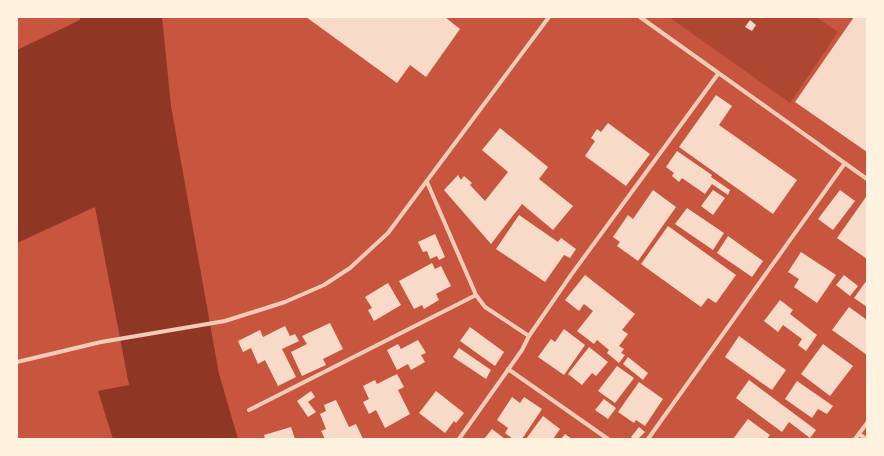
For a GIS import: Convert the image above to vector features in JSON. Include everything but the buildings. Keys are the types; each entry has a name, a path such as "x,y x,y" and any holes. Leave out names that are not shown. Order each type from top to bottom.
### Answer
{"street":[{"path":"17,362 100,342 225,321 285,302 324,285 350,268 388,233 549,17"},
{"path":"640,17 867,179"},
{"path":"459,439 522,350 528,336 571,275 718,74"},
{"path":"648,439 845,164"},
{"path":"427,182 476,295 485,307 528,336"},
{"path":"249,410 476,295"},
{"path":"508,369 608,439"},
{"path":"855,439 867,423"},
{"path":"859,434 866,439"}],"shaded area":[{"path":"80,17 162,17 171,106 219,374 238,439 113,439 98,391 129,385 95,207 17,243 17,50 80,20"},
{"path":"669,17 816,17 838,32 790,103"}]}
